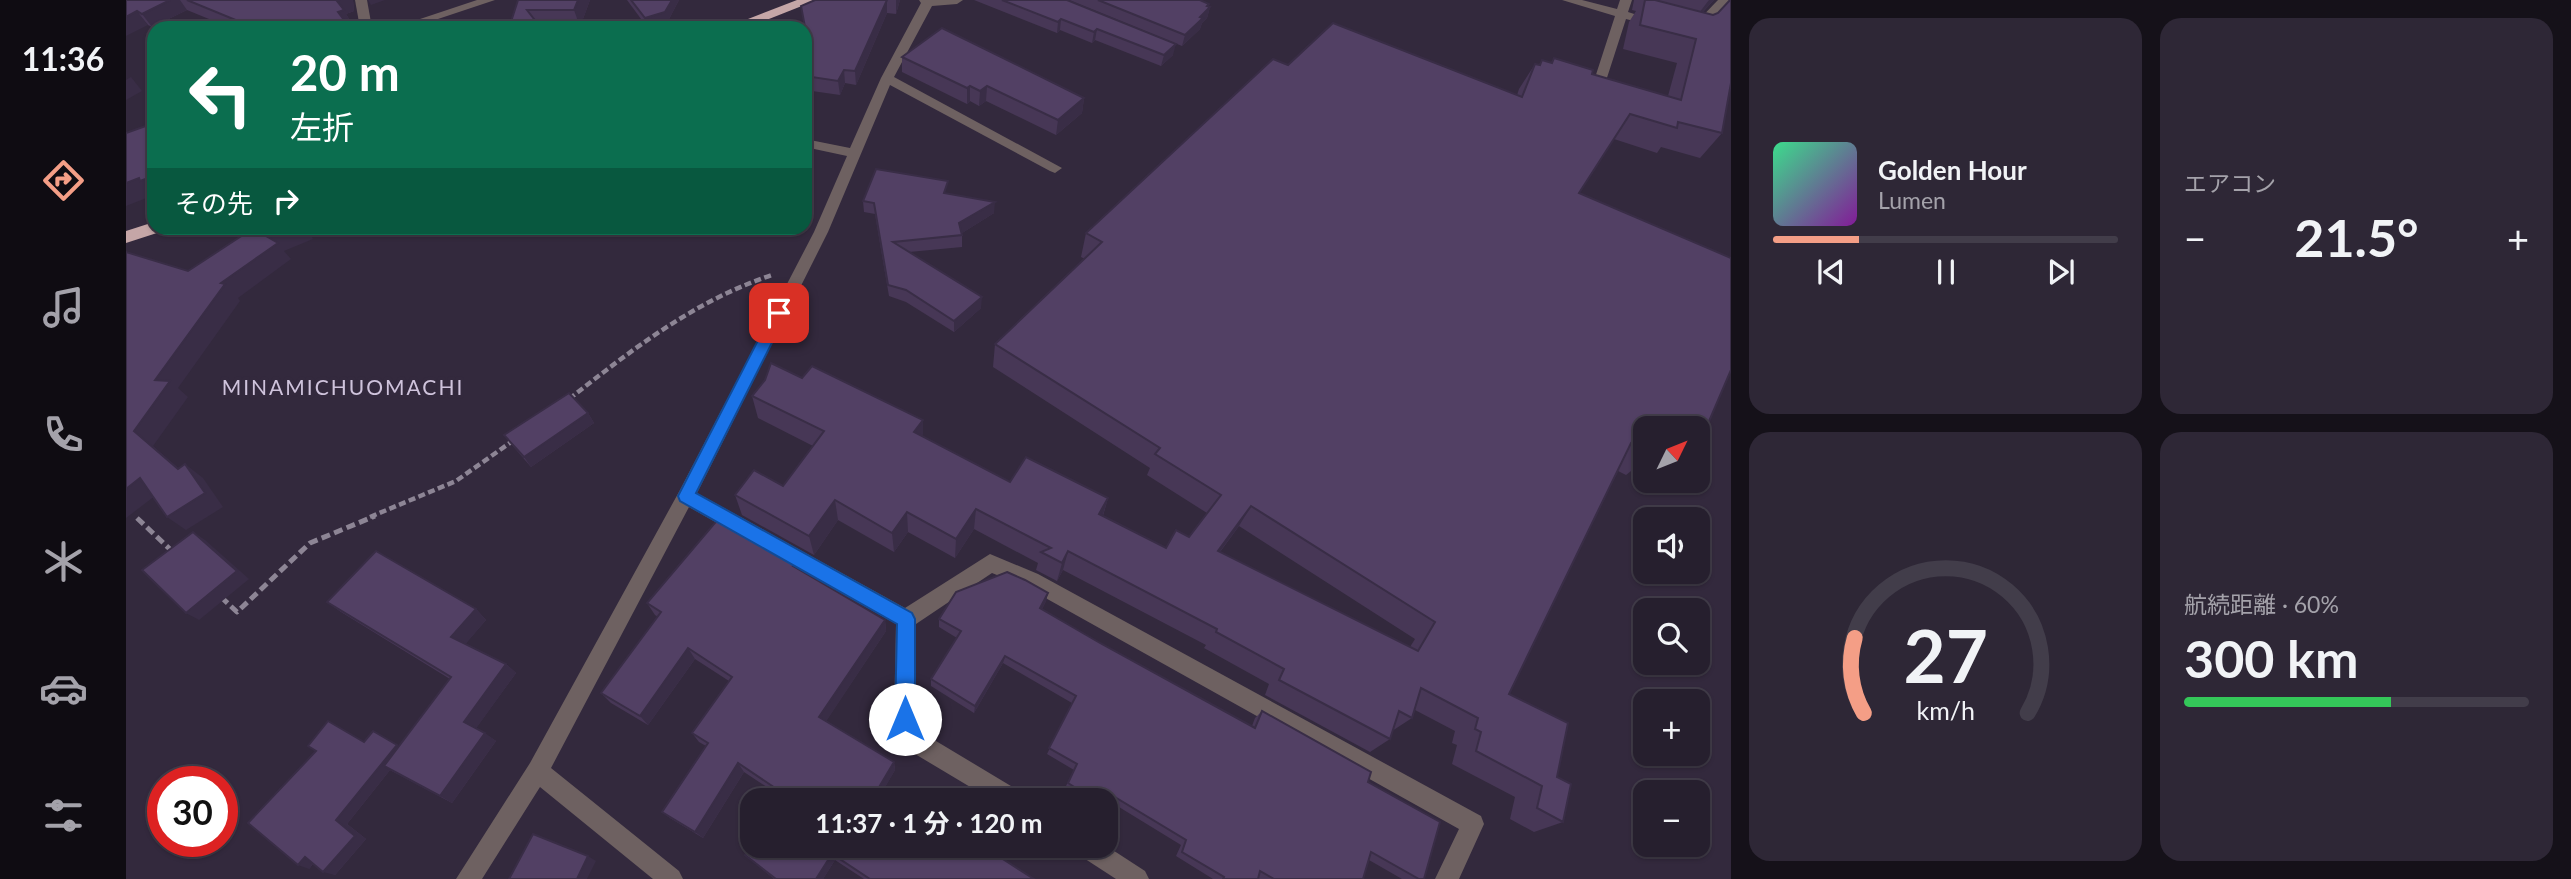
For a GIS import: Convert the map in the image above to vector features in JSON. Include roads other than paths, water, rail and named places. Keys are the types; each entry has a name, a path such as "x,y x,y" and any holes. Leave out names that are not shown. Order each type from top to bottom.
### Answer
{"highway":[{"path":"748,21 787,4 810,0"},
{"path":"126,237 147,230"}],"street":[{"path":"361,0 365,21"},
{"path":"422,21 489,0"},
{"path":"468,879 538,771 686,496 803,267 887,78 927,1 957,0"},
{"path":"1567,0 1693,33 1724,0"},
{"path":"1597,90 1626,0"},
{"path":"887,78 1055,168"},
{"path":"812,144 854,153"},
{"path":"686,496 906,619"},
{"path":"906,619 990,563 1031,580 1474,824 1447,879"},
{"path":"906,619 905,719 918,743 993,788"},
{"path":"538,771 671,879"},
{"path":"1104,858 1137,879"}],"district":[{"name":"MINAMICHUOMACHI","path":"343,386"}]}
